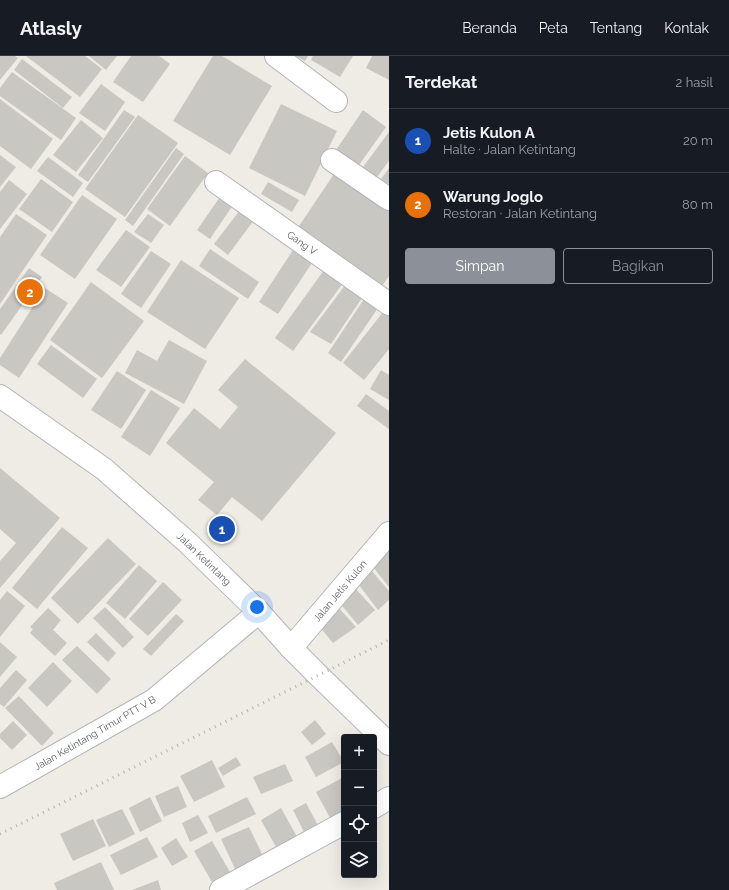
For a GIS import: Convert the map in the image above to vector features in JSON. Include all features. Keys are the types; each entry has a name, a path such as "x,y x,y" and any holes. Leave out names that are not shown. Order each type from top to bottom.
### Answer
{"street":[{"path":"276,56 336,101"},
{"path":"332,160 389,198"},
{"name":"Gang V","path":"216,182 389,304"},
{"name":"Jalan Ketintang","path":"0,396 104,469 187,542 259,612 291,648 389,744"},
{"name":"Jalan Jetis Kulon","path":"291,648 389,533"},
{"name":"Jalan Ketintang Timur PTT V B","path":"3,782 154,700 259,612"},
{"path":"377,804 389,798"},
{"path":"221,890 341,825"}],"building":[{"path":"0,56 15,56 18,58 0,80"},
{"path":"26,56 85,56 102,69 80,97"},
{"path":"89,56 117,56 106,70"},
{"path":"131,56 159,56 170,64 143,102 113,82"},
{"path":"213,56 222,56 272,86 230,155 173,121"},
{"path":"296,56 308,56 305,61"},
{"path":"313,56 353,56 340,77 311,60"},
{"path":"372,56 389,56 389,80 366,68"},
{"path":"22,59 72,97 63,108 14,70"},
{"path":"12,72 76,118 61,140 0,96 0,88"},
{"path":"101,84 125,102 105,131 79,113"},
{"path":"0,99 53,139 31,169 0,146"},
{"path":"281,104 337,131 305,196 249,168"},
{"path":"124,110 135,117 88,182 78,175"},
{"path":"363,110 386,127 359,165 336,150"},
{"path":"138,115 178,143 125,217 85,189"},
{"path":"81,120 103,138 76,172 53,155"},
{"path":"389,132 389,161 377,177 363,167"},
{"path":"176,148 184,154 133,226 125,220"},
{"path":"0,155 16,167 0,187"},
{"path":"185,156 208,173 170,226 147,209"},
{"path":"48,157 83,183 73,197 37,171"},
{"path":"389,168 389,184 381,179"},
{"path":"336,171 389,206 389,276 382,286 297,229"},
{"path":"41,179 73,202 52,232 19,209"},
{"path":"9,180 27,194 0,229 0,192"},
{"path":"268,182 299,200 292,212 261,194"},
{"path":"82,195 117,219 75,279 40,255"},
{"path":"220,197 233,205 210,239 197,230"},
{"path":"240,210 254,220 228,255 214,244"},
{"path":"16,214 47,235 0,304 0,237"},
{"path":"148,214 164,225 151,243 134,232"},
{"path":"126,230 150,247 121,287 96,270"},
{"path":"210,249 259,282 248,299 199,266"},
{"path":"293,250 312,263 278,314 259,302"},
{"path":"151,251 171,264 141,308 121,294"},
{"path":"181,260 239,298 205,349 147,312"},
{"path":"327,266 346,279 293,351 275,338"},
{"path":"29,268 42,277 1,335 0,309"},
{"path":"349,280 366,292 331,344 310,332"},
{"path":"91,282 144,321 102,378 50,340"},
{"path":"45,288 68,303 19,378 0,365 0,358"},
{"path":"364,299 378,308 341,362 328,353"},
{"path":"387,307 389,309 389,349 364,380 343,363"},
{"path":"169,340 207,361 184,404 125,373 137,350 157,361"},
{"path":"51,345 97,379 83,398 37,364"},
{"path":"245,359 336,433 262,521 232,497 217,515 198,500 214,482 166,443 194,408 220,429 238,407 218,390"},
{"path":"381,370 389,375 389,400 370,389"},
{"path":"117,371 146,390 121,429 91,410"},
{"path":"151,390 180,408 150,456 121,437"},
{"path":"366,394 389,411 389,429 357,406"},
{"path":"0,468 60,518 0,588 0,561 16,543 0,529"},
{"path":"62,527 88,548 37,609 12,588"},
{"path":"108,538 136,564 78,624 51,598"},
{"path":"389,547 389,587 373,567"},
{"path":"139,565 157,581 125,619 106,603"},
{"path":"371,570 389,591 389,600 378,610 359,585"},
{"path":"163,582 182,600 148,636 129,619"},
{"path":"355,588 375,610 358,625 339,602"},
{"path":"7,591 25,606 0,637 0,600"},
{"path":"337,606 356,627 333,643 319,626"},
{"path":"105,607 134,637 123,648 93,618"},
{"path":"48,608 61,620 53,630 67,643 55,656 30,633 33,629 30,627"},
{"path":"176,614 184,621 151,656 143,649"},
{"path":"96,633 116,653 108,662 87,642"},
{"path":"0,642 17,657 0,677"},
{"path":"77,646 111,679 97,694 62,660"},
{"path":"53,662 72,681 47,707 28,688"},
{"path":"16,670 27,680 4,707 0,704 0,688"},
{"path":"19,696 54,733 42,746 5,708"},
{"path":"315,720 326,734 312,745 301,732"},
{"path":"13,721 27,735 12,750 0,738 0,734"},
{"path":"332,742 341,757 341,764 316,777 305,757"},
{"path":"236,757 241,765 223,776 218,768"},
{"path":"212,760 225,787 194,802 180,776"},
{"path":"285,764 293,781 261,794 253,777"},
{"path":"341,779 341,824 335,827 316,792"},
{"path":"178,786 187,807 164,817 155,796"},
{"path":"150,797 162,821 140,832 129,808"},
{"path":"247,797 256,814 216,833 208,816"},
{"path":"306,803 322,833 308,840 293,810"},
{"path":"281,808 301,844 281,856 261,820"},
{"path":"122,809 135,834 109,847 96,820"},
{"path":"198,815 208,833 190,842 182,823"},
{"path":"93,819 106,846 73,861 60,834"},
{"path":"249,827 264,858 236,871 221,839"},
{"path":"147,837 158,857 121,875 110,855"},
{"path":"176,838 188,857 172,866 161,848"},
{"path":"212,841 230,872 212,882 194,851"},
{"path":"101,862 114,890 57,890 54,883"},
{"path":"158,880 161,890 132,890"}],"railway":[{"path":"0,834 389,640"}],"place":[{"name":"Warung Joglo","path":"30,292"},
{"name":"Jetis Kulon A","path":"222,529"}]}
